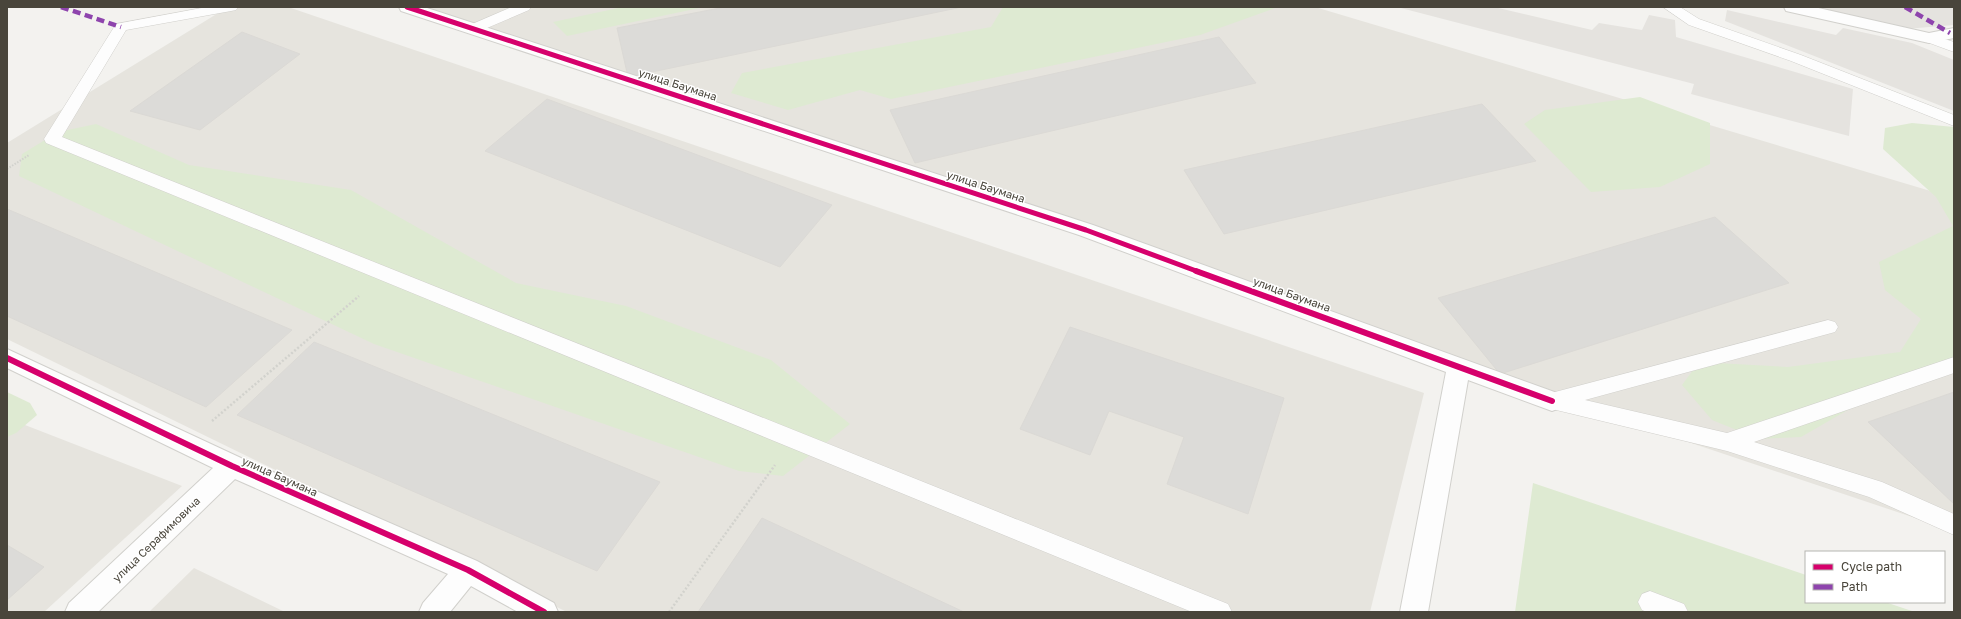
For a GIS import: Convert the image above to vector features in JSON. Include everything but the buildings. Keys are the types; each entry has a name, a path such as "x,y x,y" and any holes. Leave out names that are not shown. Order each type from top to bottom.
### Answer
{"street":[{"name":"улица Баумана","path":"407,7 475,28 1086,230 1552,401"},
{"path":"1792,7 1929,38 1954,33"},
{"name":"улица Баумана","path":"7,358 232,466 468,570 544,612"},
{"path":"1414,612 1459,366"},
{"name":"улица Серафимовича","path":"79,612 232,466"},
{"path":"433,612 468,570"}],"lane":[{"path":"231,7 121,27 52,139 1220,612"},
{"path":"475,28 524,7"},
{"path":"1670,7 1694,22 1796,58 1954,121"},
{"path":"1929,38 1954,47"},
{"path":"1552,401 1828,327"},
{"path":"1727,442 1954,365"},
{"path":"1552,401 1727,442 1874,489 1954,525"},
{"path":"1650,602 1676,612"}],"path":[{"path":"185,444 385,273"},
{"path":"669,612 794,439"}],"shaded area":[{"path":"228,7 288,7 1424,393 1370,612 567,612 7,339 7,143"},
{"path":"411,7 1315,7 1954,198 1954,531 1464,367"},
{"path":"1397,7 1494,7 1592,30 1599,23 1642,30 1649,15 1675,20 1676,37 1853,89 1849,136 1691,94 1694,84"},
{"path":"1813,7 1954,7 1954,25 1905,29"},
{"path":"1727,10 1836,35 1843,28 1912,43 1954,60 1954,111 1725,21"},
{"path":"7,418 182,486 44,612 7,612"},
{"path":"194,568 285,612 149,612"}],"green space":[{"path":"623,7 704,7 567,36 553,22"},
{"path":"1003,7 1278,7 1200,35 891,99 860,90 788,110 731,93 742,73 991,27"},
{"path":"1640,97 1710,123 1710,164 1660,187 1591,192 1524,124 1545,110"},
{"path":"1912,123 1954,127 1954,360 1912,373 1801,437 1759,439 1712,420 1682,385 1699,362 1788,367 1900,352 1921,319 1885,290 1879,262 1953,226 1936,197 1883,149 1885,128"},
{"path":"96,124 189,165 351,190 516,283 626,306 771,360 850,424 783,476 739,471 374,344 19,176 22,154 58,132"},
{"path":"7,392 30,403 37,415 16,433 7,437"},
{"path":"1533,483 1805,575 1805,603 1888,603 1915,612 1515,612"}],"marked path":[{"path":"61,7 121,27"},
{"path":"1905,7 1950,33"}],"cycle path":[{"path":"407,7 1086,230 1552,401"},
{"path":"7,358 232,466 468,570 544,612"}]}
